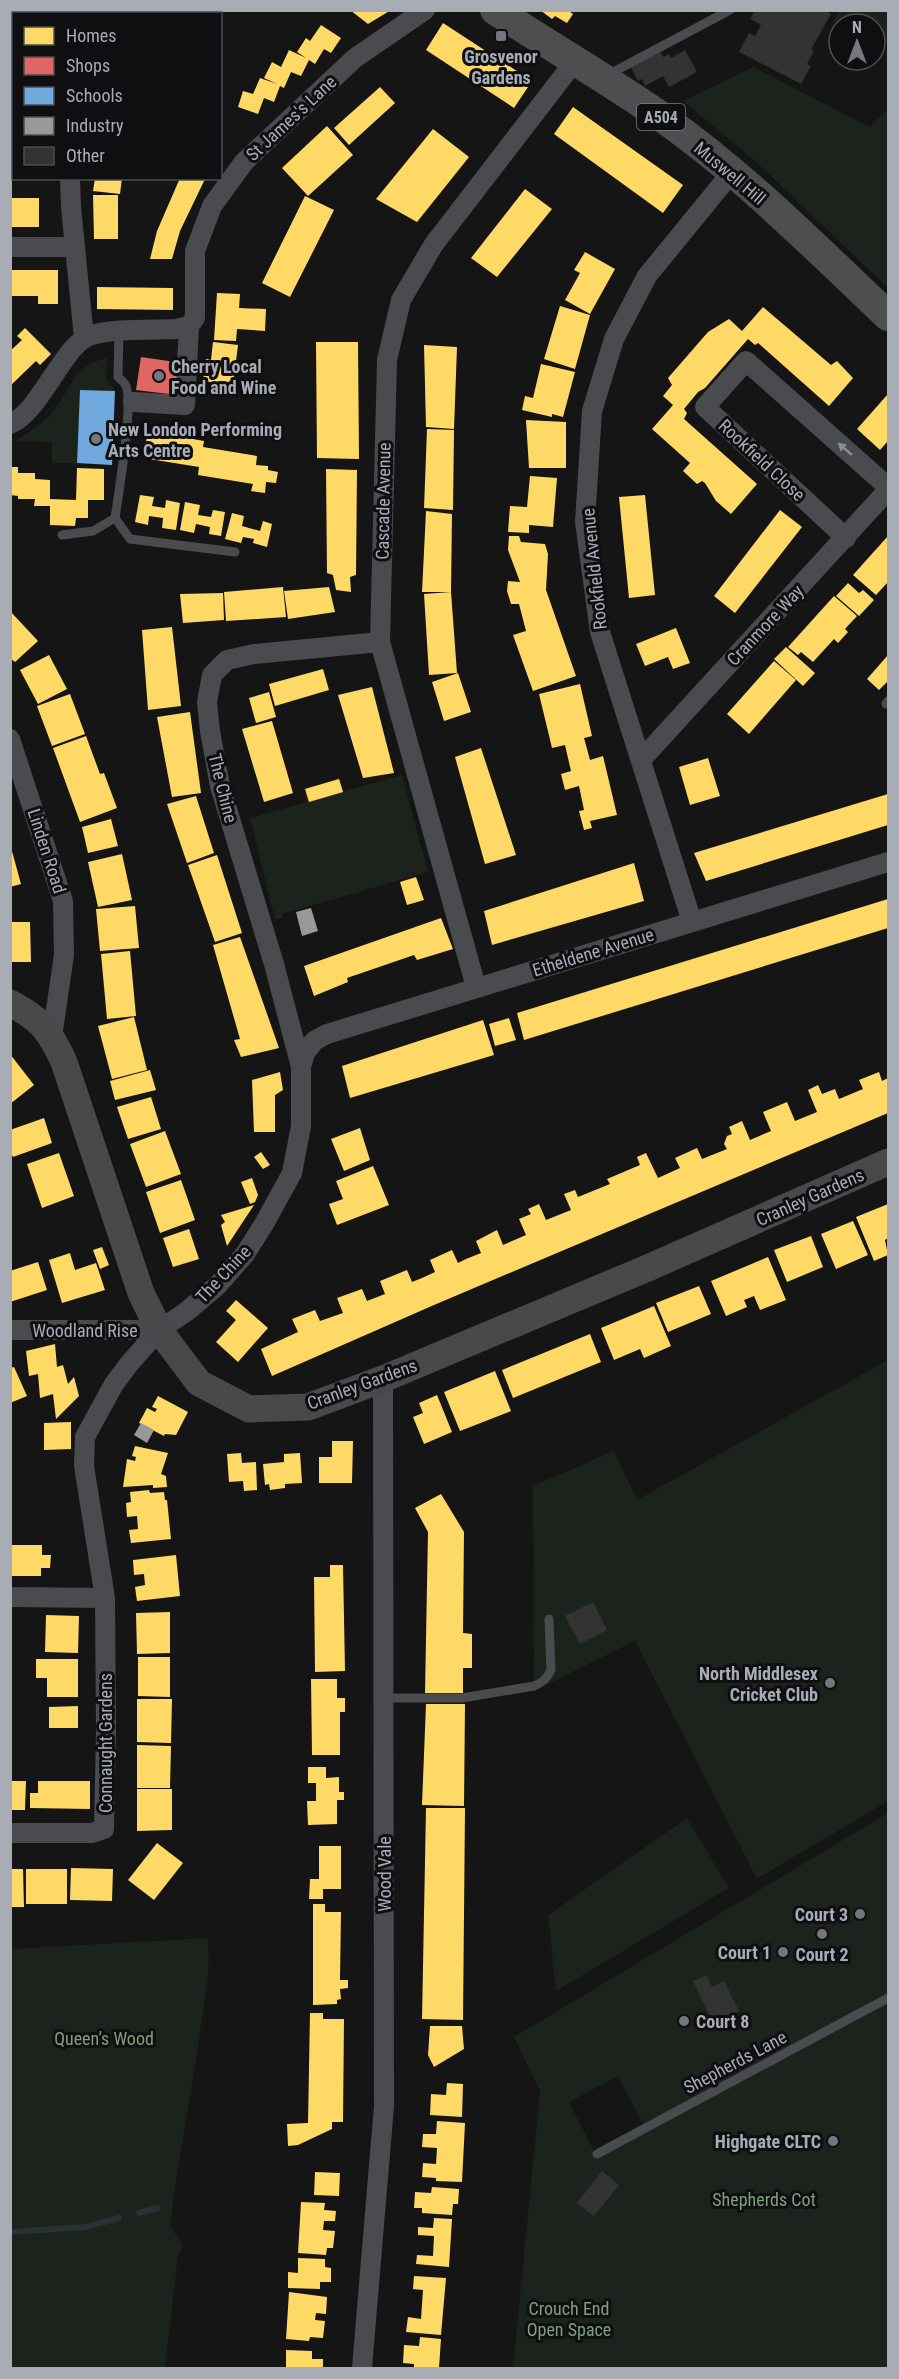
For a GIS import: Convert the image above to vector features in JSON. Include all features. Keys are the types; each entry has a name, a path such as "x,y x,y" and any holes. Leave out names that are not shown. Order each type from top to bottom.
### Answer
{"main road":[{"name":"Muswell Hill","path":"495,10 607,80 665,120 732,172 799,231 888,316"}],"street":[{"name":"St James's Lane","path":"133,402 185,405 189,326 195,318 195,251 212,206 238,171 253,154 355,58 425,10"},
{"name":"Cascade Avenue","path":"476,987 380,642 387,360 401,300 434,244 575,61"},
{"name":"Rookfield Avenue","path":"692,922 600,632 585,522 592,411 614,339 647,276 732,172"},
{"path":"70,180 74,247 84,338"},
{"path":"10,248 74,247"},
{"path":"10,424 16,422 37,399 84,338 100,333 176,329 189,326"},
{"name":"Rookfield Close","path":"846,538 705,407 746,361 888,489"},
{"name":"Cranmore Way","path":"640,760 846,538 888,489"},
{"name":"The Chine","path":"159,1330 186,1312 218,1285 245,1254 292,1173 301,1125 303,1060 220,786 207,702 212,675 226,660 254,654 380,642"},
{"name":"Linden Road","path":"10,740 63,901 64,955 52,1037"},
{"name":"Etheldene Avenue","path":"303,1060 314,1041 327,1034 888,862"},
{"name":"Cranley Gardens","path":"10,1003 34,1016 52,1037 64,1062 141,1293 159,1330 199,1383 249,1409 308,1407 383,1379 639,1271 888,1162"},
{"name":"Woodland Rise","path":"10,1330 159,1330"},
{"name":"Connaught Gardens","path":"10,1833 92,1833 104,1828 105,1598 84,1466 85,1437 114,1384 159,1330"},
{"name":"Wood Vale","path":"362,2368 384,2106 383,1379"},
{"path":"10,1597 105,1598"}],"lane":[{"path":"607,80 617,69 730,10"},
{"path":"119,332 118,377 125,383 128,392 126,439 115,519 129,539 235,552"},
{"path":"62,535 93,531 115,519"},
{"path":"383,1698 462,1698 542,1683 551,1670 549,1619"},
{"name":"Shepherds Lane","path":"597,2154 888,1998"}],"green space":[{"path":"839,10 888,11 888,43 887,12 838,12"},
{"path":"753,67 870,127 888,109 888,288 755,161 683,101"},
{"path":"107,358 106,379 115,391 80,390 77,463 52,463 52,442 18,441 52,413 79,372 95,361"},
{"path":"402,775 428,872 282,914 283,918 275,919 250,818 307,802 304,788 340,778 344,791"},
{"path":"888,1360 888,1801 757,1879 635,1641 534,1691 533,1486 614,1451 637,1500"},
{"name":"Shepherds Cot","path":"888,1813 888,2368 513,2368 540,2091 514,2037","holes":["618,2076 643,2124 594,2151 569,2102"]},
{"path":"687,1818 729,1888 556,1991 548,1915"},
{"name":"Queen’s Wood","path":"207,1938 209,1960 207,1982 170,2226 183,2245 178,2255 165,2368 11,2368 11,1949"}],"building: Homes":[{"path":"350,10 391,10 368,24"},
{"path":"540,10 567,10 573,14 567,23 555,16 552,19"},
{"path":"443,23 532,81 514,108 426,50"},
{"path":"321,25 341,38 331,53 324,49 315,64 309,60 301,76 291,72 284,88 280,86 274,102 264,98 258,114 238,107 243,91 253,94 260,78 277,84 264,78 272,62 281,67 289,50 306,58 297,52 306,38 310,41"},
{"path":"380,87 395,103 349,145 334,128"},
{"path":"573,107 683,185 663,213 554,134"},
{"path":"327,126 353,155 308,196 282,168"},
{"path":"433,129 469,157 417,222 376,199"},
{"path":"95,180 122,180 120,194 93,191"},
{"path":"179,180 205,180 180,231 172,259 150,259 157,231"},
{"path":"525,189 552,209 497,277 471,258"},
{"path":"93,195 118,195 118,239 94,239"},
{"path":"305,196 334,210 290,297 262,283"},
{"path":"10,198 39,198 39,227 10,227"},
{"path":"585,252 615,269 590,314 565,300 580,273 574,270"},
{"path":"10,270 58,270 58,304 38,304 38,296 10,296"},
{"path":"97,287 173,288 173,310 97,309"},
{"path":"217,293 240,294 239,308 266,309 265,331 237,329 236,341 214,340"},
{"path":"560,306 590,315 575,369 544,359"},
{"path":"763,307 831,365 837,361 853,378 829,406 758,343 755,345 748,339 705,388 698,392 684,409 687,413 684,419 757,484 731,514 716,501 705,483 702,481 697,484 683,471 690,463 652,429 673,405 663,396 672,385 668,378 708,332 729,319 742,331"},
{"path":"25,328 51,354 40,365 36,361 10,386 10,351 22,340 17,336"},
{"path":"213,342 238,345 233,385 224,384 222,392 210,391 211,382 203,381 206,359 211,360"},
{"path":"316,342 358,342 359,459 317,458"},
{"path":"424,345 457,347 454,429 426,427"},
{"path":"541,364 575,372 563,417 552,414 552,417 522,410 525,396 533,398"},
{"path":"888,394 888,441 880,450 857,429"},
{"path":"526,420 566,422 566,468 529,468"},
{"path":"427,429 454,430 453,510 424,508"},
{"path":"148,431 204,441 203,447 257,456 256,465 268,466 268,470 278,472 276,483 266,482 265,493 251,491 253,484 198,475 199,467 143,458"},
{"path":"10,467 18,467 18,473 35,473 35,479 50,480 50,499 76,500 77,468 104,469 104,500 88,500 88,518 76,518 75,526 50,525 50,506 34,506 35,499 18,499 18,496 10,495"},
{"path":"326,469 357,470 356,575 350,577 351,592 336,590 333,575 327,573"},
{"path":"530,476 557,478 553,527 529,525 529,533 508,532 510,506 527,507"},
{"path":"140,495 154,497 152,506 165,508 166,500 180,503 176,530 162,528 163,518 149,516 148,525 135,522"},
{"path":"645,495 655,595 629,598 619,497"},
{"path":"185,502 200,505 198,515 211,517 213,510 225,512 221,536 209,534 210,527 196,524 194,533 180,530"},
{"path":"780,510 802,527 735,613 714,596"},
{"path":"426,511 452,514 451,592 422,592"},
{"path":"232,513 244,516 242,526 260,531 263,521 272,524 267,547 253,543 254,539 243,537 241,543 225,539"},
{"path":"509,536 519,536 521,542 545,544 548,554 546,590 576,676 533,691 513,635 526,631 519,604 511,604 507,591 508,581 520,582 508,550"},
{"path":"888,536 888,582 876,595 853,575"},
{"path":"848,583 859,593 863,590 874,600 859,616 836,596"},
{"path":"283,587 286,617 226,621 224,592"},
{"path":"329,587 335,612 288,619 284,591"},
{"path":"451,592 457,673 429,675 424,594"},
{"path":"223,593 224,620 183,623 180,594"},
{"path":"834,596 857,616 845,629 848,632 838,643 834,639 813,662 801,652 798,655 788,647"},
{"path":"10,611 38,641 15,662 10,658"},
{"path":"172,627 181,706 148,710 142,630"},
{"path":"676,628 690,663 673,669 668,657 645,666 636,644"},
{"path":"786,647 815,673 803,686 774,659"},
{"path":"49,655 67,689 38,704 20,670"},
{"path":"888,655 888,681 879,690 867,679"},
{"path":"774,661 796,680 749,734 727,714"},
{"path":"323,669 329,690 275,706 269,684"},
{"path":"458,673 471,712 444,721 432,682"},
{"path":"580,684 592,736 584,738 590,760 603,756 617,815 590,821 592,828 584,830 579,811 584,810 579,786 565,790 561,774 571,771 565,745 552,748 539,694"},
{"path":"372,687 394,773 363,778 338,695"},
{"path":"269,692 276,717 256,723 249,698"},
{"path":"70,694 85,734 52,746 37,706"},
{"path":"190,712 201,793 172,797 157,717"},
{"path":"272,721 293,793 264,802 242,729"},
{"path":"86,736 100,774 104,773 117,808 80,822 53,748"},
{"path":"481,748 516,855 485,864 455,757"},
{"path":"708,758 720,796 690,805 679,767"},
{"path":"339,779 343,792 309,802 305,789"},
{"path":"888,794 888,825 706,881 694,853"},
{"path":"196,796 214,853 187,863 167,804"},
{"path":"111,819 118,846 88,853 82,827"},
{"path":"10,844 21,884 10,887"},
{"path":"122,854 132,900 98,907 88,862"},
{"path":"217,855 242,933 215,942 188,865"},
{"path":"634,863 644,901 492,945 484,911"},
{"path":"416,877 424,900 407,905 400,882"},
{"path":"888,899 888,928 524,1040 517,1013"},
{"path":"135,906 139,948 100,951 96,909"},
{"path":"441,918 453,949 417,960 414,955 347,978 348,982 314,996 304,966"},
{"path":"10,922 30,922 31,962 10,962"},
{"path":"240,937 279,1048 241,1057 234,1040 240,1039 213,945"},
{"path":"130,951 136,1016 107,1019 101,954"},
{"path":"134,1017 147,1070 112,1079 98,1026"},
{"path":"509,1018 516,1040 495,1046 489,1024"},
{"path":"483,1020 494,1055 350,1098 342,1066"},
{"path":"10,1054 34,1085 10,1104"},
{"path":"150,1070 156,1090 115,1100 110,1081"},
{"path":"280,1072 283,1090 275,1095 275,1132 254,1132 252,1080"},
{"path":"879,1072 882,1081 888,1078 888,1113 272,1376 261,1349 298,1332 292,1319 315,1310 320,1321 343,1313 337,1298 362,1289 367,1301 385,1294 380,1281 407,1270 412,1282 422,1278 435,1272 430,1260 452,1250 458,1263 481,1253 476,1241 497,1230 503,1245 526,1235 519,1219 531,1214 528,1209 539,1204 546,1220 571,1210 564,1194 575,1190 578,1197 610,1184 607,1179 640,1165 637,1157 646,1153 658,1178 680,1168 675,1158 697,1148 702,1159 727,1149 724,1144 727,1136 732,1134 729,1127 742,1121 750,1140 771,1131 763,1112 787,1102 795,1121 817,1112 808,1090 818,1085 822,1094 835,1089 839,1099 863,1089 859,1080"},
{"path":"151,1097 161,1129 128,1139 117,1107"},
{"path":"44,1118 52,1143 13,1157 10,1150 10,1130"},
{"path":"360,1128 370,1160 344,1171 331,1139"},
{"path":"165,1131 181,1174 146,1187 130,1144"},
{"path":"261,1152 270,1165 263,1169 254,1157"},
{"path":"59,1153 74,1196 42,1208 27,1164"},
{"path":"373,1166 389,1205 337,1225 329,1204 343,1199 336,1181"},
{"path":"252,1178 258,1195 255,1202 250,1204 241,1182"},
{"path":"181,1180 195,1220 160,1233 146,1192"},
{"path":"888,1204 888,1238 885,1240 888,1255 874,1261 856,1217"},
{"path":"254,1205 227,1246 221,1225 225,1222 221,1215"},
{"path":"853,1221 868,1255 836,1269 821,1234"},
{"path":"189,1229 199,1259 173,1267 163,1238"},
{"path":"811,1236 823,1267 787,1282 774,1250"},
{"path":"102,1247 109,1265 100,1269 93,1250"},
{"path":"70,1253 75,1270 96,1263 105,1290 62,1303 49,1260"},
{"path":"768,1257 786,1300 760,1310 754,1296 744,1300 747,1307 726,1316 711,1281"},
{"path":"38,1262 47,1290 10,1302 10,1271"},
{"path":"699,1286 711,1314 668,1332 656,1303"},
{"path":"236,1300 268,1328 238,1362 216,1342 236,1320 226,1311"},
{"path":"654,1306 671,1346 644,1358 640,1349 614,1360 601,1328"},
{"path":"590,1334 601,1362 513,1398 502,1370"},
{"path":"55,1344 57,1367 63,1365 68,1384 74,1377 79,1396 56,1419 53,1394 40,1398 38,1374 29,1376 26,1351"},
{"path":"14,1367 27,1396 10,1403 10,1368"},
{"path":"495,1371 511,1411 460,1431 444,1392"},
{"path":"437,1395 452,1432 424,1444 413,1417 423,1413 419,1403"},
{"path":"158,1396 188,1412 176,1435 165,1434 164,1436 139,1423 147,1408 155,1412 157,1409 152,1407"},
{"path":"71,1422 71,1449 44,1450 44,1423"},
{"path":"332,1441 353,1441 352,1483 319,1483 319,1457 332,1457"},
{"path":"135,1446 168,1453 161,1474 166,1476 167,1487 153,1488 153,1485 123,1487 127,1459 135,1461 136,1457 132,1456"},
{"path":"241,1453 242,1463 256,1462 257,1490 244,1491 243,1481 229,1482 227,1454"},
{"path":"300,1453 302,1483 285,1484 285,1488 270,1490 269,1484 265,1485 263,1464 284,1462 284,1454"},
{"path":"149,1490 150,1493 164,1492 171,1539 131,1543 129,1530 138,1529 137,1516 127,1517 126,1503 131,1502 130,1492"},
{"path":"441,1494 464,1532 463,1633 472,1634 472,1668 463,1668 463,1693 425,1693 428,1532 415,1508"},
{"path":"10,1545 42,1545 42,1555 51,1555 50,1568 41,1568 41,1576 10,1576"},
{"path":"176,1555 180,1596 137,1601 135,1587 145,1585 144,1574 134,1575 133,1560"},
{"path":"330,1565 343,1565 345,1671 315,1672 314,1577 330,1577"},
{"path":"170,1612 170,1653 137,1654 136,1613"},
{"path":"46,1615 79,1616 78,1653 45,1652"},
{"path":"138,1657 170,1657 170,1697 138,1696"},
{"path":"36,1659 78,1659 78,1697 47,1697 47,1678 36,1678"},
{"path":"311,1679 337,1679 337,1698 345,1698 345,1712 340,1712 340,1755 312,1755"},
{"path":"137,1699 172,1699 171,1743 137,1742"},
{"path":"426,1704 465,1704 464,1806 422,1805"},
{"path":"78,1706 78,1728 49,1728 49,1707"},
{"path":"137,1745 171,1746 170,1788 137,1788"},
{"path":"308,1767 326,1767 326,1778 339,1777 339,1792 344,1792 344,1800 337,1800 337,1824 308,1825 307,1801 316,1801 316,1783 308,1783"},
{"path":"10,1781 26,1781 25,1810 10,1810"},
{"path":"38,1781 90,1781 90,1809 30,1808 30,1793 38,1793"},
{"path":"137,1789 172,1789 172,1830 137,1831"},
{"path":"426,1808 465,1808 463,2020 422,2019"},
{"path":"157,1843 183,1863 154,1900 128,1880"},
{"path":"319,1846 341,1846 341,1889 323,1889 323,1899 309,1899 310,1879 319,1879"},
{"path":"71,1868 113,1869 112,1901 70,1900"},
{"path":"10,1869 23,1869 24,1907 10,1907"},
{"path":"26,1869 67,1869 67,1904 26,1904"},
{"path":"313,1904 325,1904 325,1912 341,1912 340,1980 348,1980 348,1988 340,1989 341,1999 337,2000 337,2004 313,2005"},
{"path":"310,2013 323,2013 323,2019 344,2019 343,2122 332,2122 332,2129 298,2145 288,2146 287,2124 308,2123"},
{"path":"430,2026 462,2026 464,2049 434,2067 428,2055"},
{"path":"447,2083 463,2084 462,2117 430,2115 431,2094 446,2095"},
{"path":"437,2121 465,2123 462,2182 436,2181 436,2178 422,2177 423,2163 436,2164 437,2148 422,2147 423,2134 436,2134"},
{"path":"315,2172 340,2173 339,2196 314,2195"},
{"path":"432,2187 459,2189 458,2204 453,2204 452,2215 422,2213 422,2208 414,2208 415,2192 431,2193"},
{"path":"301,2202 325,2203 324,2210 336,2211 335,2221 324,2221 323,2230 335,2231 333,2248 327,2248 326,2255 298,2253"},
{"path":"434,2218 452,2219 449,2267 416,2264 417,2255 433,2256 434,2236 418,2235 418,2227 433,2228"},
{"path":"298,2258 325,2259 325,2267 331,2268 331,2282 320,2282 320,2289 288,2288 288,2272 298,2273"},
{"path":"414,2276 446,2278 441,2335 406,2332 408,2317 421,2319 423,2290 413,2289"},
{"path":"289,2292 327,2297 326,2314 316,2313 315,2320 325,2321 323,2338 310,2337 309,2341 286,2339"},
{"path":"420,2337 441,2339 439,2368 414,2368 414,2364 403,2363 404,2345 419,2346"},
{"path":"286,2350 312,2351 312,2359 323,2359 323,2368 286,2368"}],"building: Shops":[{"name":"Cherry Local Food and Wine","path":"141,357 182,363 177,395 136,390"}],"building: Schools":[{"name":"New London Performing Arts Centre","path":"80,390 115,391 112,465 77,463"}],"building: Industry":[{"path":"311,908 318,931 302,936 296,912"},
{"path":"141,1423 154,1430 147,1443 134,1435"}],"building: Other":[{"path":"755,10 824,10 828,12 827,21 812,48 813,53 807,64 811,66 801,84 739,52 749,33 755,36 761,25 750,19"},
{"path":"685,50 697,72 669,87 663,76 645,86 642,79 638,81 631,67 660,51 663,57 669,54 671,58"},
{"path":"593,1602 607,1630 580,1644 565,1616"},
{"path":"706,1975 712,1987 724,1981 739,2011 714,2024 693,1981"},
{"path":"602,2171 619,2185 594,2216 577,2203"}],"waterway":[{"path":"139,2213 158,2208"},
{"path":"10,2232 85,2227 119,2218"}],"place":[{"name":"Grosvenor Gardens","path":"501,36"},
{"name":"Cherry Local Food and Wine","path":"159,376"},
{"name":"New London Performing Arts Centre","path":"96,439"},
{"name":"North Middlesex Cricket Club","path":"830,1683"},
{"name":"Court 3","path":"860,1914"},
{"name":"Court 2","path":"822,1934"},
{"name":"Court 1","path":"783,1952"},
{"name":"Court 8","path":"684,2021"},
{"name":"Highgate CLTC","path":"833,2141"}],"park label":[{"name":"Crouch End Open Space","path":"569,2318"}]}
